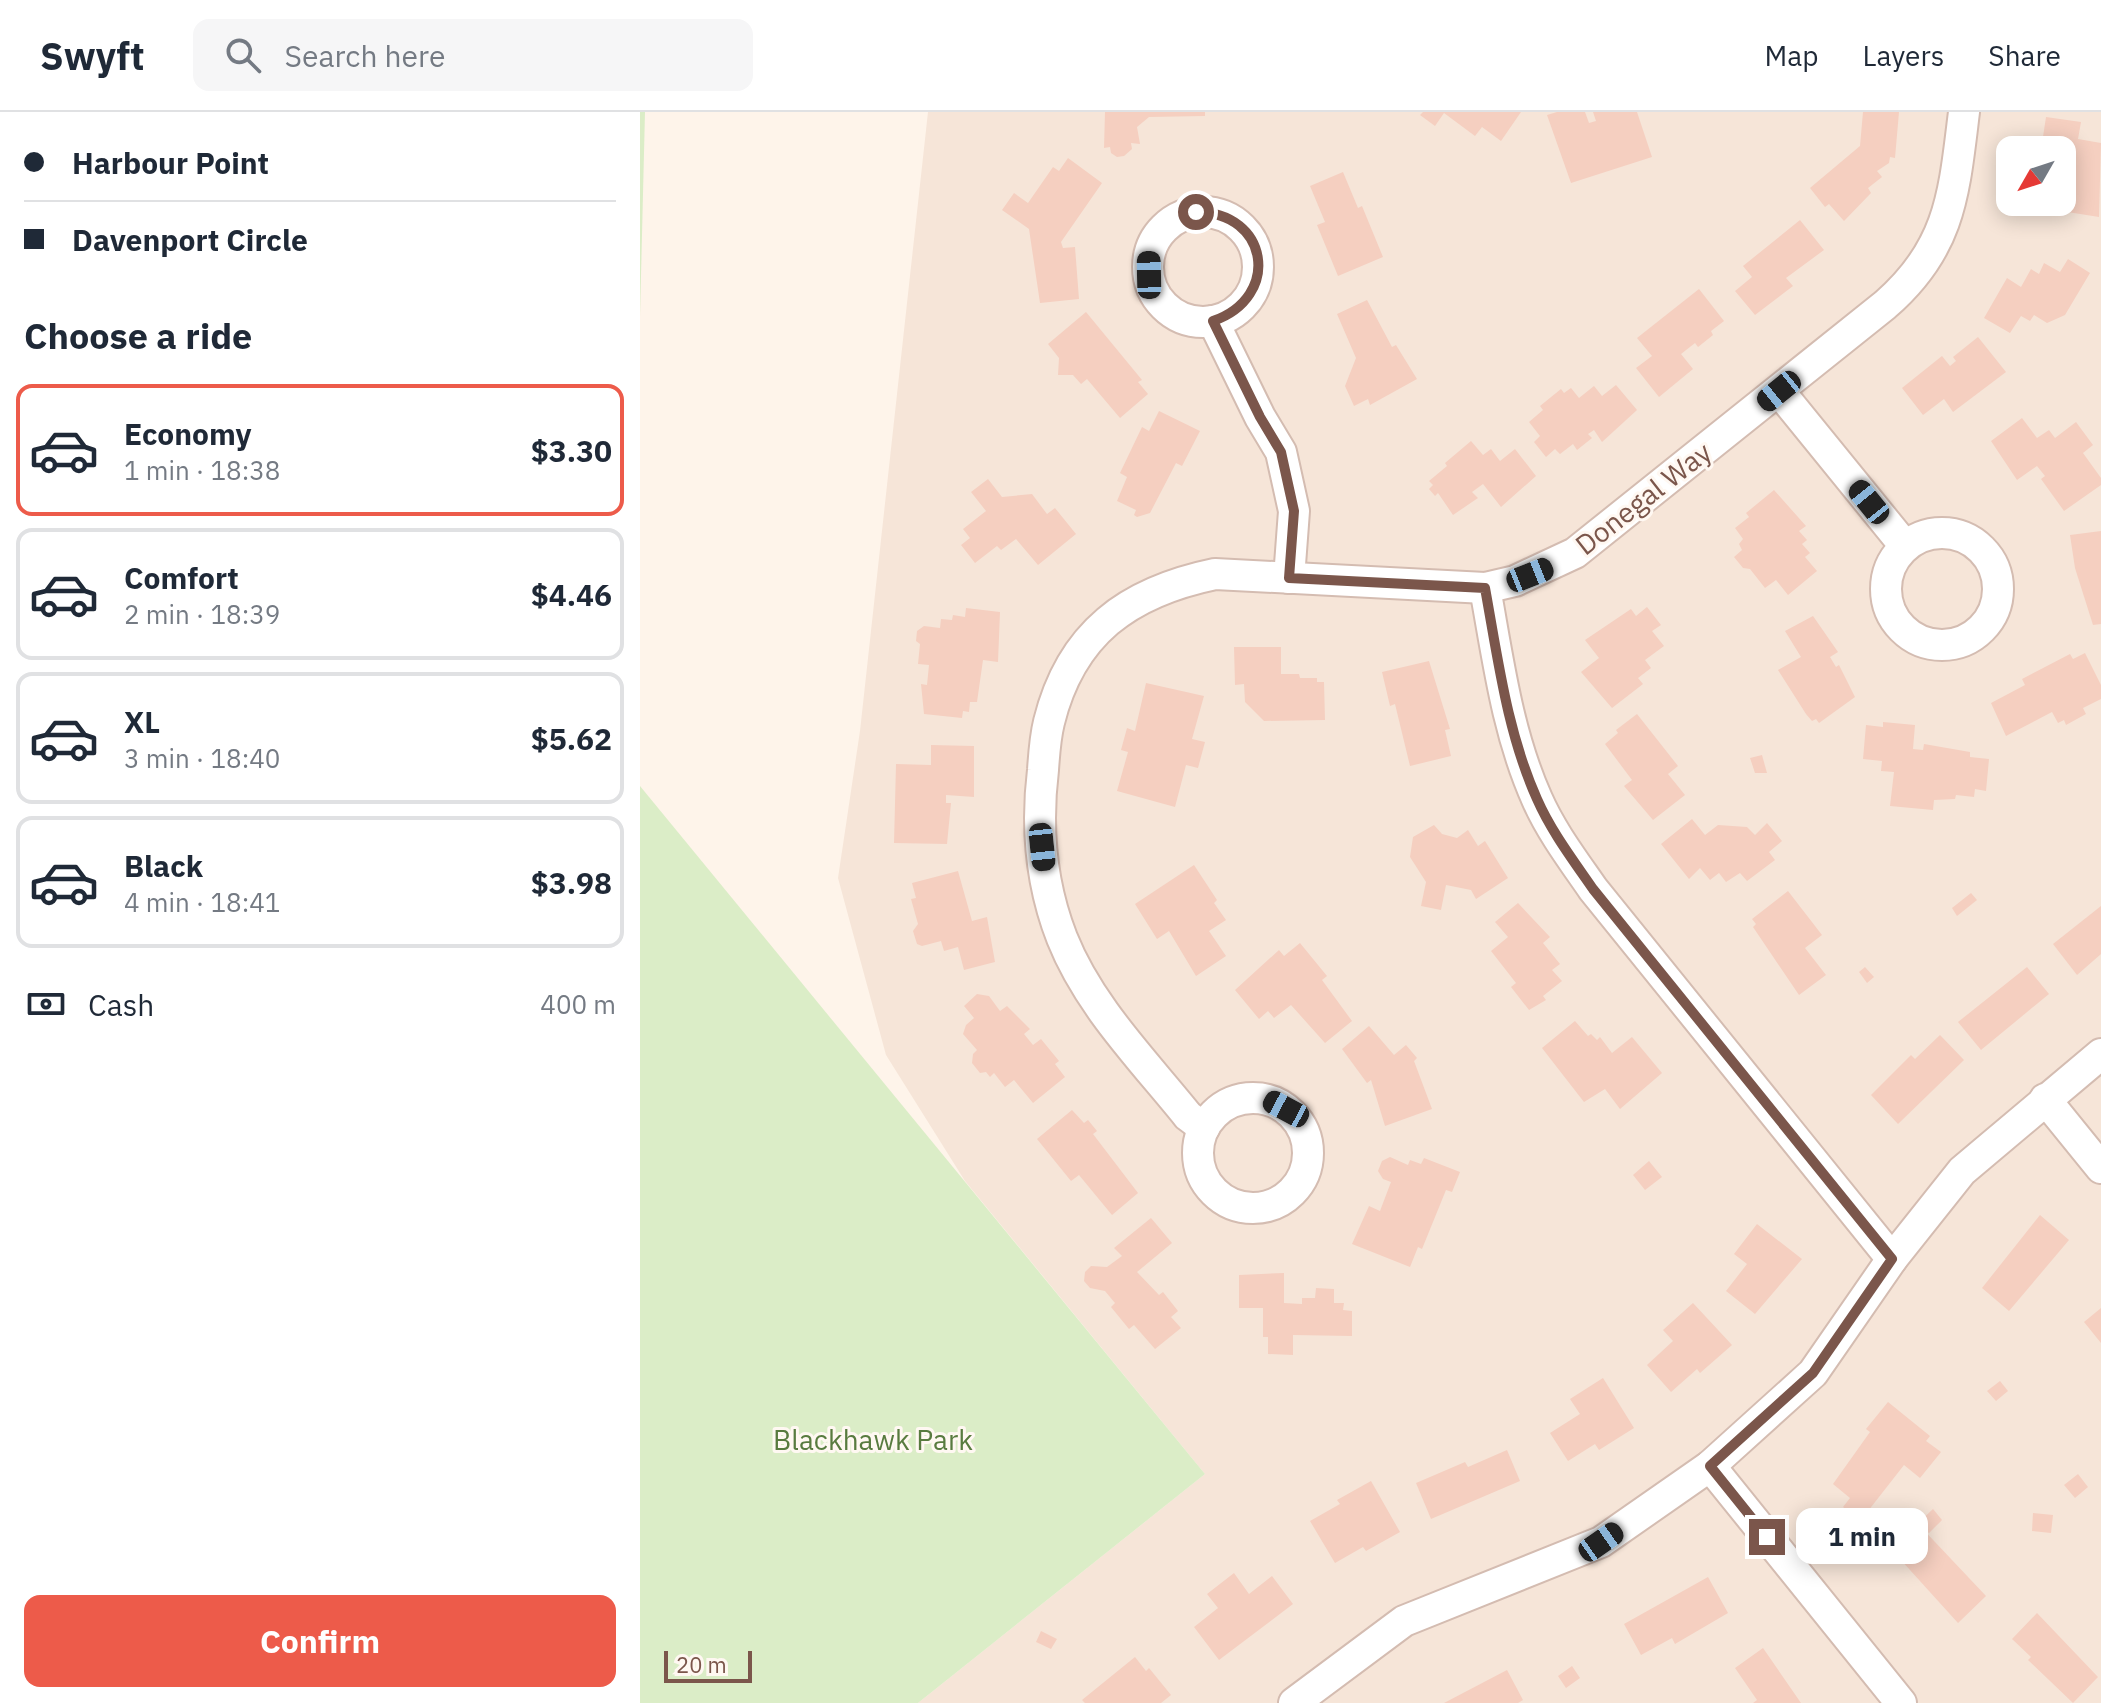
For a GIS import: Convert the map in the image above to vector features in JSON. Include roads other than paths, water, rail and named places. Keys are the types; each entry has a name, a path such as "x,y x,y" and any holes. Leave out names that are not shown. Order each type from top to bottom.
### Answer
{"street":[{"name":"Donegal Way","path":"1204,1128 1188,1116 1092,997 1063,940 1045,879 1039,816 1048,725 1062,682 1076,658 1100,629 1127,606 1161,588 1215,574 1485,588 1515,581 1575,553 1885,305 1924,264 1941,233 1952,199 1964,112"},
{"path":"1213,321 1260,417 1281,452 1294,511 1289,578"},
{"path":"1779,391 1905,546"},
{"path":"1485,588 1511,725 1537,799 1563,845 1593,889 1892,1259"},
{"path":"1305,1700 1404,1621 1601,1542 1710,1466 1813,1373 1892,1259 1962,1171 2101,1054"},
{"path":"2045,1099 2101,1168"},
{"path":"1710,1466 1901,1703"}],"park label":[{"name":"Blackhawk Park","path":"873,1439"}]}
